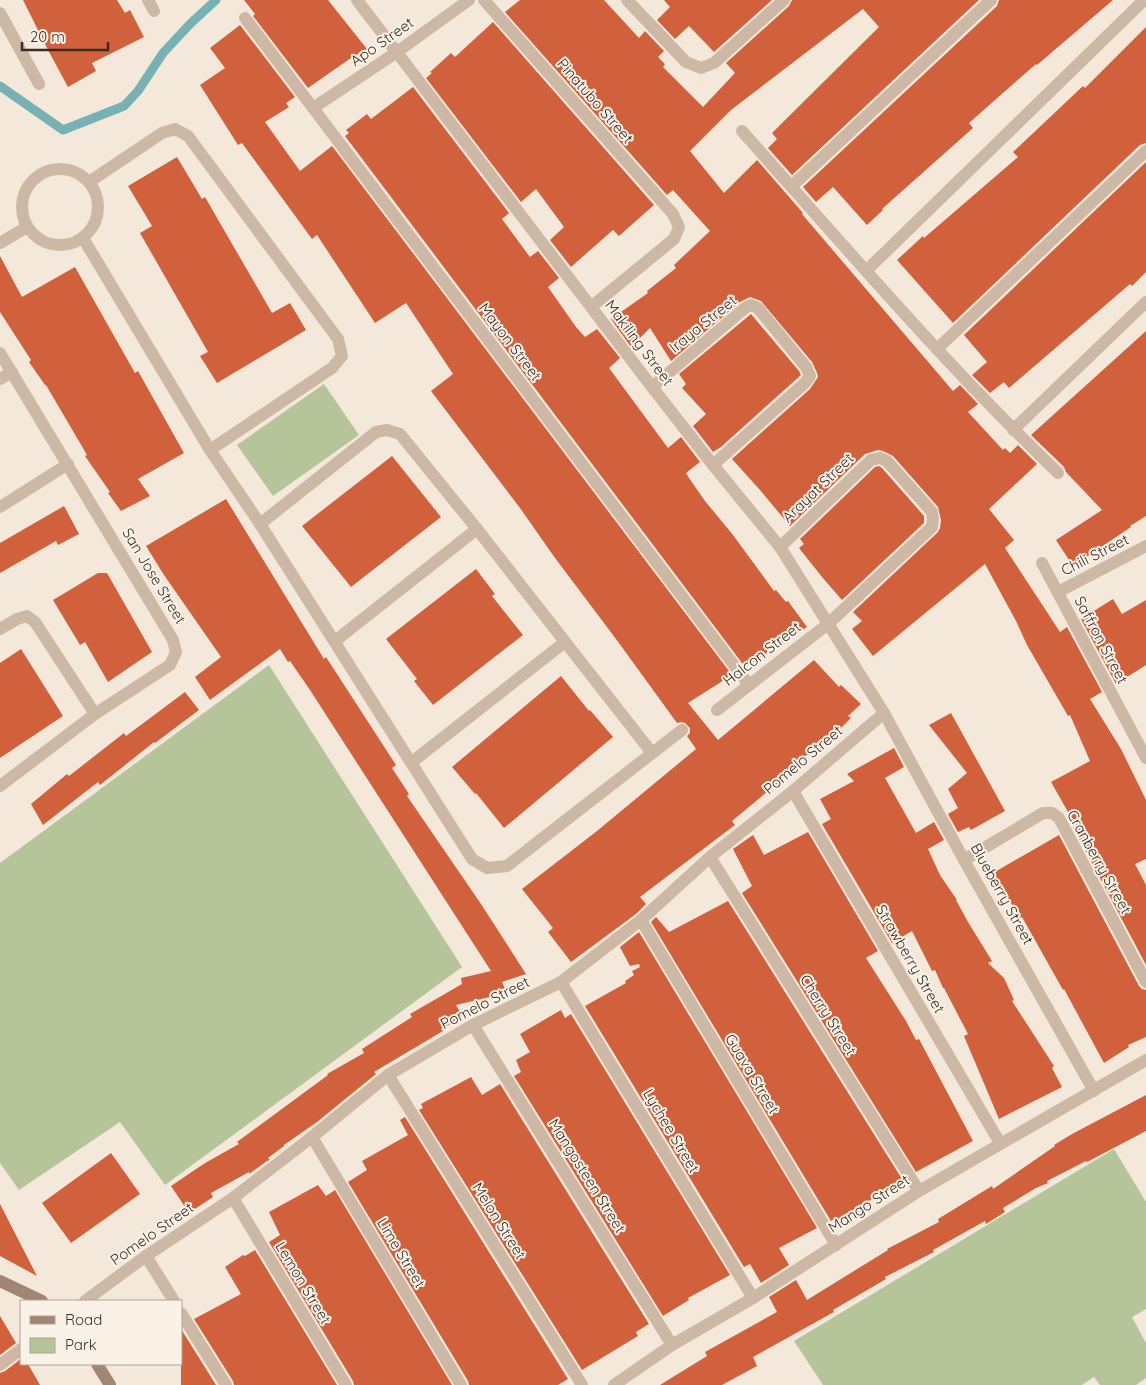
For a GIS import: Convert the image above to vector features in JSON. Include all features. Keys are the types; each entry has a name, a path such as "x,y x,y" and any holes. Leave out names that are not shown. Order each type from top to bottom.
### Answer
{"street":[{"path":"148,0 154,12"},
{"name":"Makiling Street","path":"357,0 652,387 780,547 884,713"},
{"name":"Apo Street","path":"313,108 397,52 469,0"},
{"name":"Pinatubo Street","path":"484,0 673,214 679,227 674,239 591,307"},
{"path":"633,2 686,62 701,68 714,63 784,0"},
{"path":"792,186 991,0"},
{"path":"866,271 1144,0"},
{"path":"0,13 39,84"},
{"name":"Mayon Street","path":"245,18 749,685"},
{"path":"89,182 162,133 175,129 188,136 338,339 342,356 332,368 210,450"},
{"path":"742,131 938,349 1013,430 1058,473"},
{"path":"938,349 1146,152"},
{"path":"54,169 73,171 89,182 98,201 96,221 83,238 64,246 43,242 26,228 21,209 25,191 37,176 54,169"},
{"path":"0,243 26,228"},
{"path":"83,238 210,450 335,641 472,859 487,868 507,866 682,730"},
{"path":"1013,430 1146,302"},
{"name":"Iraya Street","path":"652,387 745,308 752,305 758,308 806,367 810,376 805,383 713,465"},
{"name":"San Jose Street","path":"0,353 173,640 176,652 170,664 95,714 0,786"},
{"path":"0,379 12,372"},
{"path":"260,524 376,432 387,430 400,434 477,529 652,754"},
{"name":"Halcon Street","path":"717,710 828,624 932,527 932,512 887,462 880,458"},
{"name":"Arayat Street","path":"780,547 871,460 880,458"},
{"path":"0,507 68,464"},
{"path":"335,641 477,529"},
{"name":"Chili Street","path":"1058,592 1145,550"},
{"name":"Saffron Street","path":"1042,563 1146,758"},
{"path":"0,629 17,618 27,616 35,622 95,714"},
{"path":"412,762 565,642"},
{"name":"Pomelo Street","path":"87,1300 146,1256 233,1198 388,1075 473,1025 562,982 641,920 710,857 793,791 884,713"},
{"name":"Blueberry Street","path":"884,713 1094,1091"},
{"name":"Strawberry Street","path":"793,791 1000,1143"},
{"name":"Cranberry Street","path":"964,860 1043,813 1052,813 1059,818 1146,982"},
{"name":"Cherry Street","path":"710,857 919,1191"},
{"name":"Guava Street","path":"641,920 836,1245"},
{"name":"Lychee Street","path":"562,982 753,1298"},
{"name":"Mangosteen Street","path":"473,1025 672,1345"},
{"name":"Mango Street","path":"614,1385 672,1345 753,1298 919,1191 1146,1060"},
{"name":"Melon Street","path":"388,1075 582,1385"},
{"name":"Lime Street","path":"312,1137 461,1385"},
{"name":"Lemon Street","path":"233,1198 346,1385"},
{"path":"146,1256 173,1300"},
{"path":"0,1281 40,1300"},
{"path":"182,1315 226,1385"},
{"path":"0,1365 20,1350"},
{"path":"98,1365 110,1385"}],"green space":[{"path":"324,384 359,435 273,496 237,445"},
{"path":"269,665 462,967 165,1185 120,1122 19,1190 0,1163 0,863"},
{"path":"1114,1149 1146,1202 1146,1309 1132,1317 1146,1343 1146,1378 1136,1385 1100,1385 1094,1377 1082,1385 823,1385 794,1341"}],"building":[{"path":"23,0 117,0 125,13 130,10 144,37 92,63 96,71 68,87"},
{"path":"244,0 328,0 367,49 308,88 253,16 255,14"},
{"path":"520,0 604,0 639,38 645,31 664,51 658,57 665,64 663,67 703,107 735,73 726,63 789,6 792,0 979,0 792,175 768,148 777,139 772,133 879,27 863,9 731,110 690,151 724,193 757,160 953,391 960,385 978,404 968,412 1003,450 1005,448 1010,453 1018,445 1037,464 989,509 1014,540 1005,548 1060,632 1067,627 1102,692 1090,699 1121,749 1146,800 1146,859 1135,864 1146,885 1146,965 1073,827 1076,826 1051,782 1090,761 1070,715 1068,716 1027,645 985,564 873,656 852,629 862,621 853,612 938,532 941,520 938,507 893,456 878,450 865,454 790,526 732,459 810,389 818,377 812,362 761,301 750,297 740,302 671,361 650,328 631,347 611,319 648,293 647,291 676,268 674,265 710,231 673,190 667,195 505,12"},
{"path":"664,0 772,0 714,52 689,26 675,39 657,20 670,7"},
{"path":"999,0 1113,0 969,123 973,128 882,209 867,225 833,187 816,202 803,187 997,6"},
{"path":"493,22 654,205 619,236 613,230 571,267 550,240 564,227 536,189 521,202 426,78 451,53 455,57"},
{"path":"240,25 295,97 286,103 289,107 265,122 300,171 332,146 732,675 688,703 718,740 814,660 839,687 841,685 861,704 848,716 851,718 830,739 821,747 818,744 779,782 732,821 735,825 640,897 646,904 636,914 571,962 548,932 553,928 522,889 597,831 696,749 687,736 690,733 690,728 685,723 677,723 520,508 431,391 453,374 406,303 375,323 317,235 312,239 242,143 238,145 200,85 225,68 210,48"},
{"path":"1146,27 1146,143 1140,145 953,323 897,260 1018,157 1013,152 1083,86 1085,88"},
{"path":"413,87 509,213 502,219 530,257 538,251 559,278 548,287 576,327 585,337 597,329 620,358 609,368 668,448 681,437 700,462 686,473 689,478 774,591 776,590 786,602 788,601 807,627 745,667 345,136 349,133 346,130 367,114 371,119"},
{"path":"177,157 202,199 205,197 272,313 290,303 306,330 217,383 200,356 208,352 140,233 152,226 128,186"},
{"path":"1146,162 1146,272 1132,286 1130,284 1009,388 1004,382 990,393 972,375 987,362 964,335"},
{"path":"0,256 22,297 75,267 135,373 138,371 184,453 138,479 150,496 121,511 108,493 110,492 85,456 87,455 46,385 29,362 31,360 0,312"},
{"path":"751,314 801,375 721,447 713,452 693,426 706,414 682,388 686,384 679,374"},
{"path":"1146,331 1146,516 1073,566 1056,540 1102,510 1066,472 1064,467 1031,435"},
{"path":"392,456 441,517 351,587 302,526"},
{"path":"879,466 924,516 924,523 842,600 799,548 804,544 800,539 875,467"},
{"path":"226,499 324,659 326,657 396,765 392,768 409,794 407,796 526,974 502,982 507,993 456,1005 463,1017 374,1072 376,1074 317,1122 268,1158 270,1160 249,1174 249,1172 211,1193 213,1197 189,1213 171,1186 205,1163 239,1144 237,1142 327,1074 364,1053 362,1049 412,1017 410,1014 462,984 461,978 491,971 310,690 280,649 210,700 195,677 221,657 146,546"},
{"path":"64,506 79,534 58,545 56,541 0,573 0,543"},
{"path":"476,569 495,594 492,596 523,635 433,705 414,681 417,679 386,639"},
{"path":"98,573 107,573 152,652 108,682 85,642 80,645 53,600"},
{"path":"1113,599 1122,614 1146,600 1146,665 1116,684 1081,619"},
{"path":"21,649 63,716 0,758 0,663"},
{"path":"561,676 613,737 504,828 452,767"},
{"path":"185,692 199,710 154,742 100,785 98,782 43,825 31,804 67,774 69,776 124,733 126,736"},
{"path":"951,713 1005,811 971,830 969,827 958,832 948,814 958,808 948,789 967,773 929,725"},
{"path":"894,748 904,767 885,778 916,833 934,822 944,840 928,849 940,875 957,900 992,961 988,963 1004,978 1014,1000 1012,1001 1054,1066 1052,1068 1062,1087 999,1119 964,1036 968,1034 935,970 932,971 912,931 892,943 822,824 831,819 820,799 854,781 847,774"},
{"path":"808,832 878,951 866,958 916,1040 919,1039 973,1141 916,1172 742,893 752,886 733,849 753,835 764,855"},
{"path":"1059,835 1139,986 1146,990 1146,1037 1128,1045 1129,1047 1104,1063 1022,917 1020,918 993,873"},
{"path":"728,901 902,1179 892,1185 893,1187 838,1219 837,1217 831,1221 651,922 656,917 669,932"},
{"path":"639,932 817,1228 779,1248 789,1265 761,1283 750,1264 744,1267 585,1006 626,983 625,981 634,975 632,971 640,967 639,964 630,966 620,947"},
{"path":"561,1010 565,1018 571,1014 730,1275 688,1298 689,1300 663,1316 514,1076 521,1072 516,1060 530,1052 520,1034"},
{"path":"471,1077 482,1095 500,1084 649,1324 636,1332 638,1336 582,1370 419,1110 423,1108 421,1104"},
{"path":"1146,1095 1146,1131 1047,1181 1048,1183 1003,1208 1005,1212 986,1224 985,1221 933,1250 934,1252 885,1277 886,1279 833,1310 834,1312 753,1357 757,1366 722,1385 660,1385 707,1356 705,1352 777,1312 769,1297 796,1280 807,1300 887,1249 939,1222 938,1219 992,1186 993,1189 1072,1134"},
{"path":"405,1117 568,1379 558,1385 469,1385 348,1182 367,1170 362,1161 408,1135 400,1120"},
{"path":"111,1153 140,1194 71,1243 42,1203"},
{"path":"318,1185 326,1196 335,1190 452,1385 354,1385 269,1242 280,1235 269,1212"},
{"path":"0,1204 37,1276 0,1256"},
{"path":"255,1250 337,1385 234,1385 194,1319 241,1294 225,1267 243,1255 245,1256"},
{"path":"0,1316 16,1343 0,1355"},
{"path":"182,1331 216,1385 181,1385 182,1365"},
{"path":"20,1360 20,1365 29,1365 40,1385 0,1385 0,1373"}],"waterway":[{"path":"0,86 63,130 124,106 138,91 163,53 216,0"}]}
